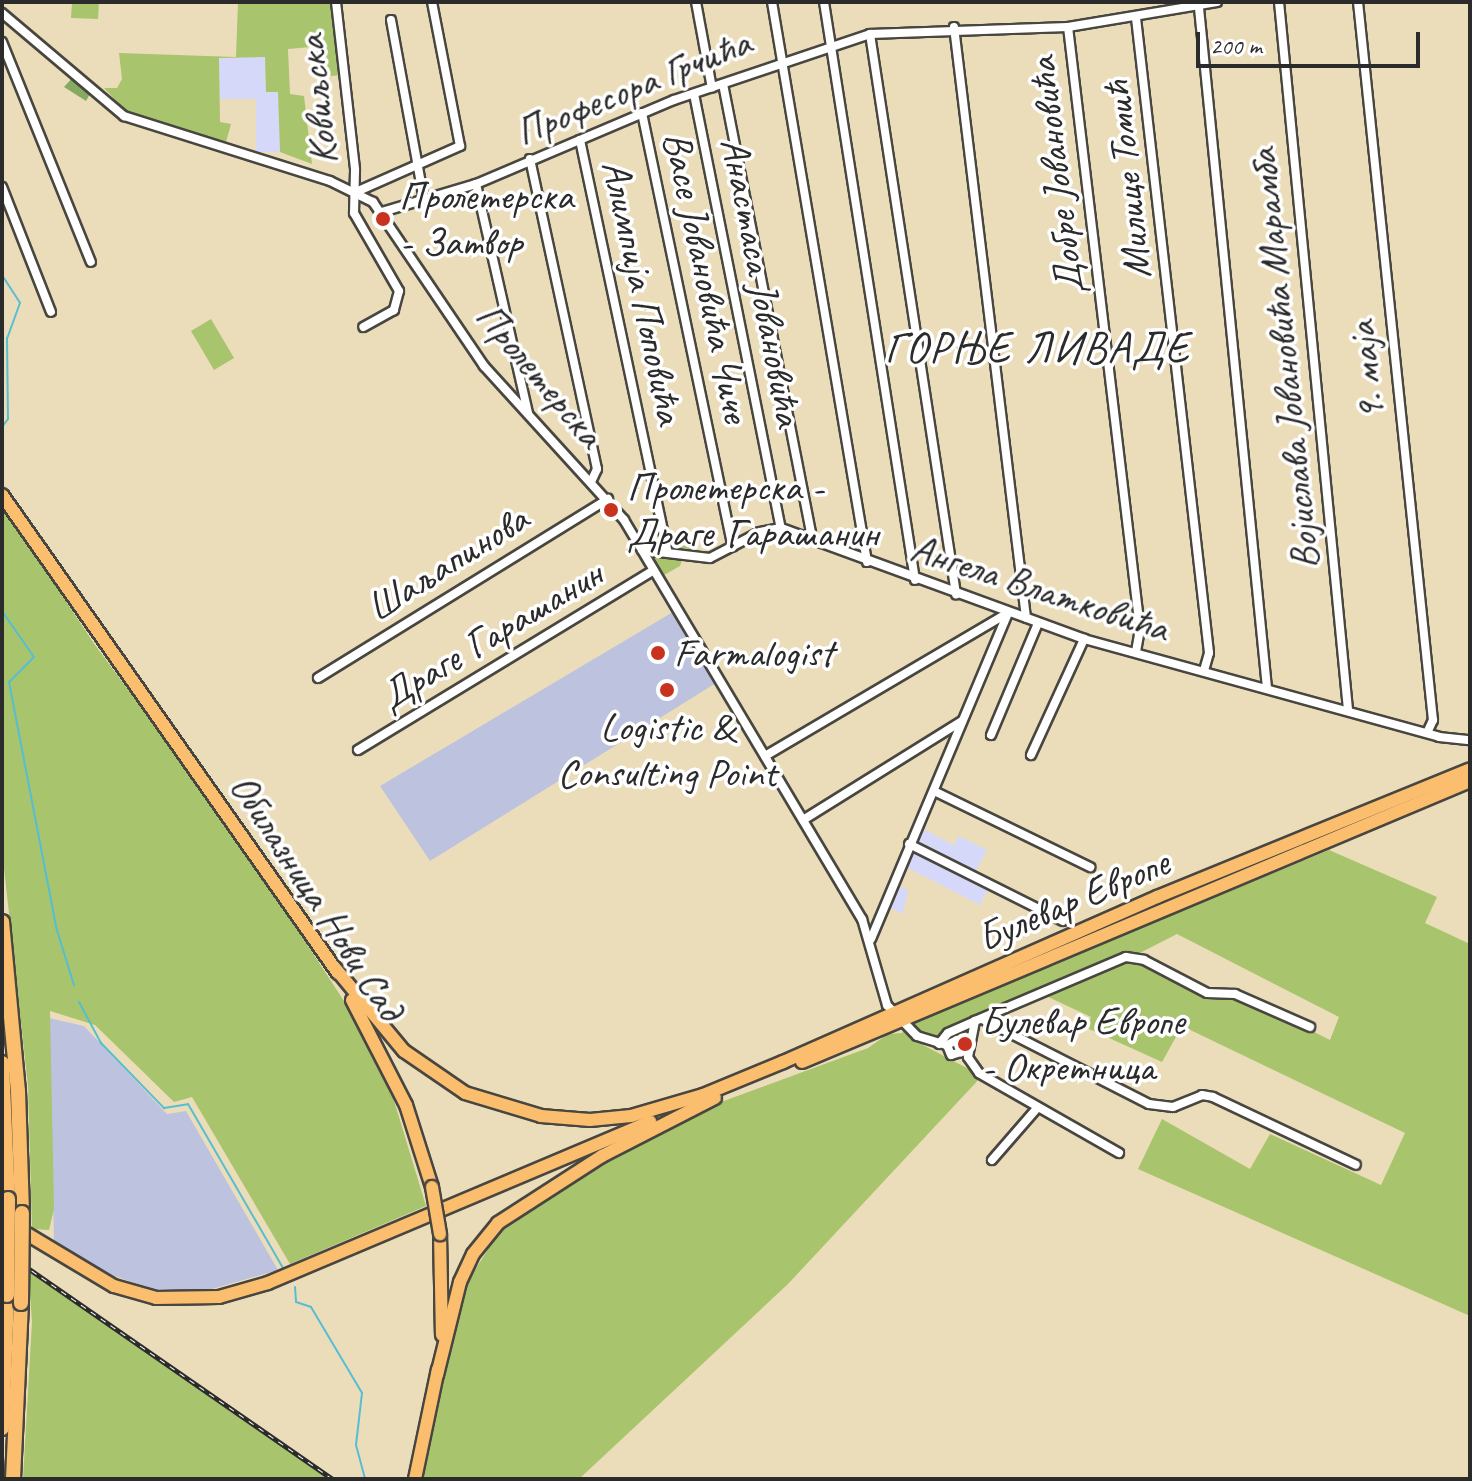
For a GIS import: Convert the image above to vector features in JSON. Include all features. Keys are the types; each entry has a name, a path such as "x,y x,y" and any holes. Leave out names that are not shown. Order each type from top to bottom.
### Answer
{"highway":[{"path":"2,922 18,1091 22,1213 13,1479"},
{"path":"2,1063 8,1199 2,1428"}],"main road":[{"name":"Обилазница Нови Сад","path":"2,495 335,968 401,1094 432,1187 440,1234 443,1310 427,1440 415,1479"},
{"name":"Булевар Европе","path":"899,1017 1470,769"},
{"name":"Булевар Европе","path":"704,1099 1470,781"},
{"path":"335,968 404,1051 450,1085 486,1102 524,1114 590,1120 643,1114 704,1099"},
{"path":"2,1217 74,1266 114,1286 156,1298 219,1297 268,1283 704,1099"},
{"path":"437,1375 460,1282 473,1254 498,1223 578,1170 704,1099"}],"street":[{"name":"Ковиљска","path":"336,2 356,192 354,213 399,301 394,310 363,327"},
{"path":"356,192 460,146 432,2"},
{"path":"696,2 712,88"},
{"path":"772,2 867,562"},
{"path":"824,2 915,580"},
{"name":"Професора Грчића","path":"382,212 476,184 642,113 781,61 870,34 954,27 1068,27 1217,2"},
{"name":"Војислава Јовановића Марамба","path":"1279,2 1348,710"},
{"name":"9. маја","path":"1358,2 1433,720 1427,733"},
{"path":"1197,6 1267,688"},
{"name":"Пролетерска","path":"2,13 124,116 356,192 382,212 484,366 608,499 642,550 871,939 881,993 899,1017"},
{"name":"Милице Томић","path":"1136,18 1207,637 1204,670"},
{"path":"391,20 424,200"},
{"path":"954,27 1026,618"},
{"name":"Добре Јовановића","path":"1068,27 1140,629 1136,652"},
{"path":"870,34 956,594"},
{"path":"2,42 91,262"},
{"path":"723,84 812,539"},
{"name":"Анастаса Јовановића","path":"694,94 781,528"},
{"name":"Васе Јовановића Чиче","path":"642,113 733,547"},
{"name":"Алимпија Поповића","path":"580,140 667,550"},
{"path":"530,159 597,469 591,482"},
{"path":"476,184 529,415"},
{"path":"2,187 51,312"},
{"name":"Шаљапинова","path":"318,678 608,499"},
{"path":"642,550 667,550 710,558 760,532 781,528"},
{"name":"Ангела Влатковића","path":"781,528 915,580 1084,639 1427,733 1470,740"},
{"name":"Драге Гарашанин","path":"358,750 654,570"},
{"path":"765,756 1008,613"},
{"path":"871,939 1008,613"},
{"path":"991,735 1038,623"},
{"path":"1031,755 1084,639"},
{"path":"803,820 962,721"},
{"path":"934,791 1090,867"},
{"path":"909,844 1063,921"},
{"path":"943,1044 948,1033 1126,957 1144,960 1207,993 1235,994 1310,1027"},
{"path":"899,1017 925,1041 943,1044 951,1055 965,1054"},
{"path":"965,1054 979,1020"},
{"path":"979,1020 1149,1104 1173,1107 1202,1095 1213,1097 1356,1165"},
{"path":"965,1054 994,1084 1119,1153"},
{"path":"992,1160 1038,1107"}],"shaded area":[{"path":"265,57 266,91 278,91 280,152 256,152 256,99 220,99 219,58"},
{"path":"673,612 716,683 430,861 380,786"},
{"path":"923,829 954,845 959,836 987,850 972,878 989,887 980,905 906,867"},
{"path":"898,885 908,890 903,914 888,907"},
{"path":"49,1018 84,1026 167,1114 186,1111 278,1270 195,1294 153,1290 87,1266 54,1242"}],"green space":[{"path":"72,2 99,2 98,19 71,18"},
{"path":"238,2 333,2 341,75 314,78 311,47 288,49 290,94 304,96 312,164 280,152 278,92 266,92 265,57 219,58 220,122 231,124 226,142 126,111 104,88 117,88 122,79 119,53 236,57"},
{"path":"74,76 91,92 86,101 64,87"},
{"path":"211,319 234,358 214,370 191,331"},
{"path":"2,505 95,645 235,834 344,1001 392,1094 426,1206 290,1264 192,1097 174,1102 95,1025 50,1011 54,1209 49,1230 32,1229 28,1086 2,850"},
{"path":"692,537 696,555 674,550 669,542"},
{"path":"661,553 682,560 680,566 664,575 653,558"},
{"path":"1329,850 1437,897 1425,923 1470,944 1470,1316 1138,1169 1162,1119 1250,1169 1270,1134 1381,1185 1405,1133 1182,1026 1162,1062 1087,1028 1091,1017 1044,995 923,1045 982,1076 788,1284 579,1479 419,1479 468,1281 497,1235 528,1208 659,1131 721,1102 868,1048 888,1034 902,1033 906,1025","holes":["1177,934 1339,1017 1330,1040 1241,995 1210,999 1130,958"]},
{"path":"28,1267 330,1479 23,1479 32,1322"}],"waterway":[{"path":"2,275 20,303 7,338 8,419 2,427"},
{"path":"2,611 34,657 9,682 56,927 74,985"},
{"path":"79,1002 101,1043 164,1108 188,1104 283,1268"},
{"path":"295,1287 296,1302 311,1307 362,1393 356,1445 365,1479"}],"railway":[{"path":"2,1250 333,1479"}],"place":[{"name":"Пролетерска - Затвор","path":"383,219"},
{"name":"Пролетерска - Драге Гарашанин","path":"611,510"},
{"name":"Farmalogist","path":"658,653"},
{"name":"Logistic & Consulting Point","path":"667,690"},
{"name":"Булевар Европе - Окретница","path":"965,1044"}],"district":[{"name":"ГОРЊЕ ЛИВАДЕ","path":"1038,348"}]}
